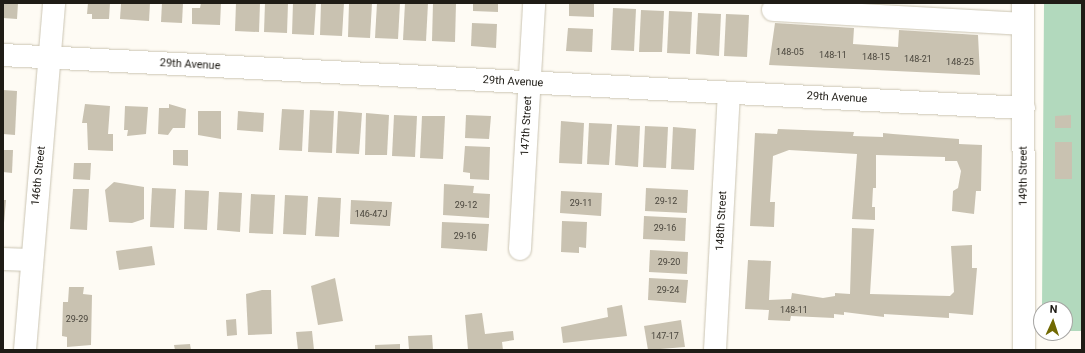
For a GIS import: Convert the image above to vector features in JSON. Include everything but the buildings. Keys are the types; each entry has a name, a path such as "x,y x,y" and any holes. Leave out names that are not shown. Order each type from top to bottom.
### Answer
{"street":[{"name":"146th Street","path":"25,350 30,260 51,58 54,3"},
{"name":"147th Street","path":"520,249 534,3"},
{"path":"772,10 1023,14"},
{"name":"149th Street","path":"1023,14 1024,350"},
{"name":"29th Avenue","path":"3,56 1024,108"},
{"name":"148th Street","path":"715,350 729,93"},
{"path":"3,259 30,260"}],"green space":[{"path":"1044,3 1082,3 1082,331 1073,331 1073,301 1042,301"}]}
